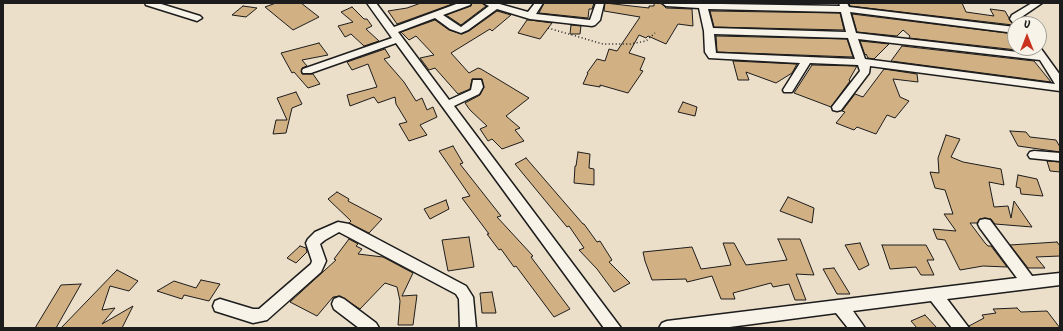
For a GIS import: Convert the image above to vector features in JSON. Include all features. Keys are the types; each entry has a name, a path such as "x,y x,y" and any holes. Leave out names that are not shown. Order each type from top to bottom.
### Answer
{"street":[{"path":"149,3 197,18"},
{"path":"371,3 613,328"},
{"path":"307,71 468,3"},
{"path":"530,16 539,3"},
{"path":"437,15 453,27 461,30 491,4 530,16 592,22 595,20 600,3"},
{"path":"666,3 703,6 844,6 1007,29"},
{"path":"1017,16 1038,3"},
{"path":"703,6 710,52 713,56 861,62 1060,88"},
{"path":"837,107 865,71 852,35 844,6"},
{"path":"708,31 852,35 1044,58 1060,83"},
{"path":"788,90 806,60"},
{"path":"446,105 477,90 477,82"},
{"path":"1034,155 1060,157"},
{"path":"985,224 1028,282"},
{"path":"220,306 253,316 262,315 316,268 319,261 313,244 320,236 338,227 344,228 461,290 466,297 468,328"},
{"path":"667,328 740,324 839,306 1060,279"},
{"path":"934,294 961,328"},
{"path":"339,304 371,328"},
{"path":"839,306 857,328"}],"path":[{"path":"530,16 545,27 603,44 635,43 646,40 655,32"}],"building":[{"path":"276,3 301,3 319,17 293,30 265,7"},
{"path":"421,3 455,3 397,24 388,11 407,8"},
{"path":"472,3 482,3 486,6 461,25 446,15 471,6"},
{"path":"544,3 594,3 592,9 589,9 588,18 539,13"},
{"path":"605,3 649,8 649,6 654,6 654,3 661,3 666,8 692,9 693,26 678,24 666,44 648,36 646,38 639,35 629,53 645,58 640,70 643,71 628,93 600,85 600,87 583,84 587,73 597,59 605,61 609,49 617,51 640,17 604,11"},
{"path":"849,3 962,3 966,12 994,16 990,9 1005,11 1008,16 1007,24 850,6"},
{"path":"243,6 257,8 246,17 232,15"},
{"path":"352,7 364,19 367,19 372,26 366,29 379,41 364,46 351,34 345,37 338,26 353,22 341,12"},
{"path":"497,11 511,15 492,31 490,29 451,53 469,73 478,68 481,69 529,98 506,116 520,128 515,130 524,141 502,149 492,139 488,141 480,129 487,126 470,110 465,103 480,95 484,87 482,79 472,79 470,89 458,94 435,68 429,70 420,58 434,55 416,36 409,40 401,32 435,20 449,30 462,34 469,31"},
{"path":"710,11 840,13 844,30 714,27"},
{"path":"852,14 1007,33 1007,49 909,38 910,36 903,30 897,36 857,32"},
{"path":"527,20 552,23 540,39 518,33"},
{"path":"571,25 581,26 580,34 570,34"},
{"path":"716,36 847,39 853,57 717,52"},
{"path":"860,41 889,44 874,59 868,58 866,54 865,55"},
{"path":"319,43 328,55 302,60 307,66 302,68 302,74 313,74 320,84 308,88 294,72 292,73 281,53"},
{"path":"902,46 1034,61 1051,82 891,61"},
{"path":"385,49 390,57 384,59 404,82 416,101 422,98 427,110 433,107 437,117 420,125 427,135 409,141 399,124 407,122 396,104 395,97 378,103 374,97 350,106 347,95 377,87 368,64 352,70 347,62"},
{"path":"733,61 797,64 792,73 776,83 746,72 749,80 738,80"},
{"path":"812,65 857,66 849,80 850,81 831,107 794,93"},
{"path":"884,69 917,74 918,82 893,79 900,97 909,101 895,118 887,115 876,134 857,127 854,130 836,123 845,112 842,111 855,94 863,97"},
{"path":"296,92 302,104 292,108 286,133 273,134 276,120 287,120 277,98"},
{"path":"683,102 697,107 695,116 678,112"},
{"path":"1010,131 1026,132 1030,137 1056,140 1060,147 1060,152 1018,146"},
{"path":"946,135 960,139 951,157 963,162 1001,169 1004,185 989,182 994,207 1008,206 1011,218 1014,201 1032,227 995,224 991,219 985,218 980,219 977,223 970,223 985,243 988,246 991,246 1007,267 983,266 960,270 945,240 937,239 933,229 956,231 944,214 953,214 945,190 935,188 930,172 939,173 938,158"},
{"path":"453,146 463,163 460,164 501,216 497,217 533,256 531,257 570,309 554,317 516,266 514,267 501,249 499,250 487,234 489,234 462,198 470,196 439,151"},
{"path":"578,152 590,154 589,168 594,169 594,185 574,183"},
{"path":"526,158 584,224 597,242 600,241 612,260 609,262 630,283 614,292 597,269 579,250 584,248 569,226 567,227 515,164"},
{"path":"1047,161 1060,162 1060,172 1050,171"},
{"path":"1018,175 1037,179 1043,196 1021,194 1020,188 1016,187"},
{"path":"337,192 349,199 348,201 382,219 369,233 349,223 351,221 328,199"},
{"path":"788,197 814,208 812,223 780,211"},
{"path":"446,200 449,209 430,219 424,209"},
{"path":"469,237 474,267 448,271 442,240"},
{"path":"349,239 358,244 356,246 362,249 358,254 383,257 413,273 402,296 417,295 413,325 398,325 400,301 397,287 385,283 360,309 340,296 333,297 317,316 290,302 336,260 334,259"},
{"path":"778,239 800,239 814,275 796,274 806,300 795,300 789,284 773,287 771,283 733,293 735,299 721,299 712,276 687,282 686,279 652,280 643,252 692,247 701,269 731,265 723,243 734,243 746,265 787,260"},
{"path":"1057,242 1060,246 1060,256 1036,257 1045,268 1028,268 1010,245"},
{"path":"860,243 869,265 859,270 845,245"},
{"path":"882,245 926,245 934,260 927,260 934,275 921,275 916,267 890,269"},
{"path":"300,246 306,248 307,252 296,263 287,258"},
{"path":"834,268 850,294 837,294 823,269"},
{"path":"117,270 138,281 129,291 110,286 102,310 115,308 102,324 133,306 122,328 61,328"},
{"path":"201,280 220,284 209,301 184,295 182,299 157,291 174,281 196,288"},
{"path":"81,284 56,328 35,328 61,285"},
{"path":"492,292 496,313 482,313 480,293"},
{"path":"1017,308 1021,312 1047,311 1060,328 970,328 969,326 984,318 982,315 996,313 993,309"},
{"path":"925,315 937,328 917,328 911,321"}]}
